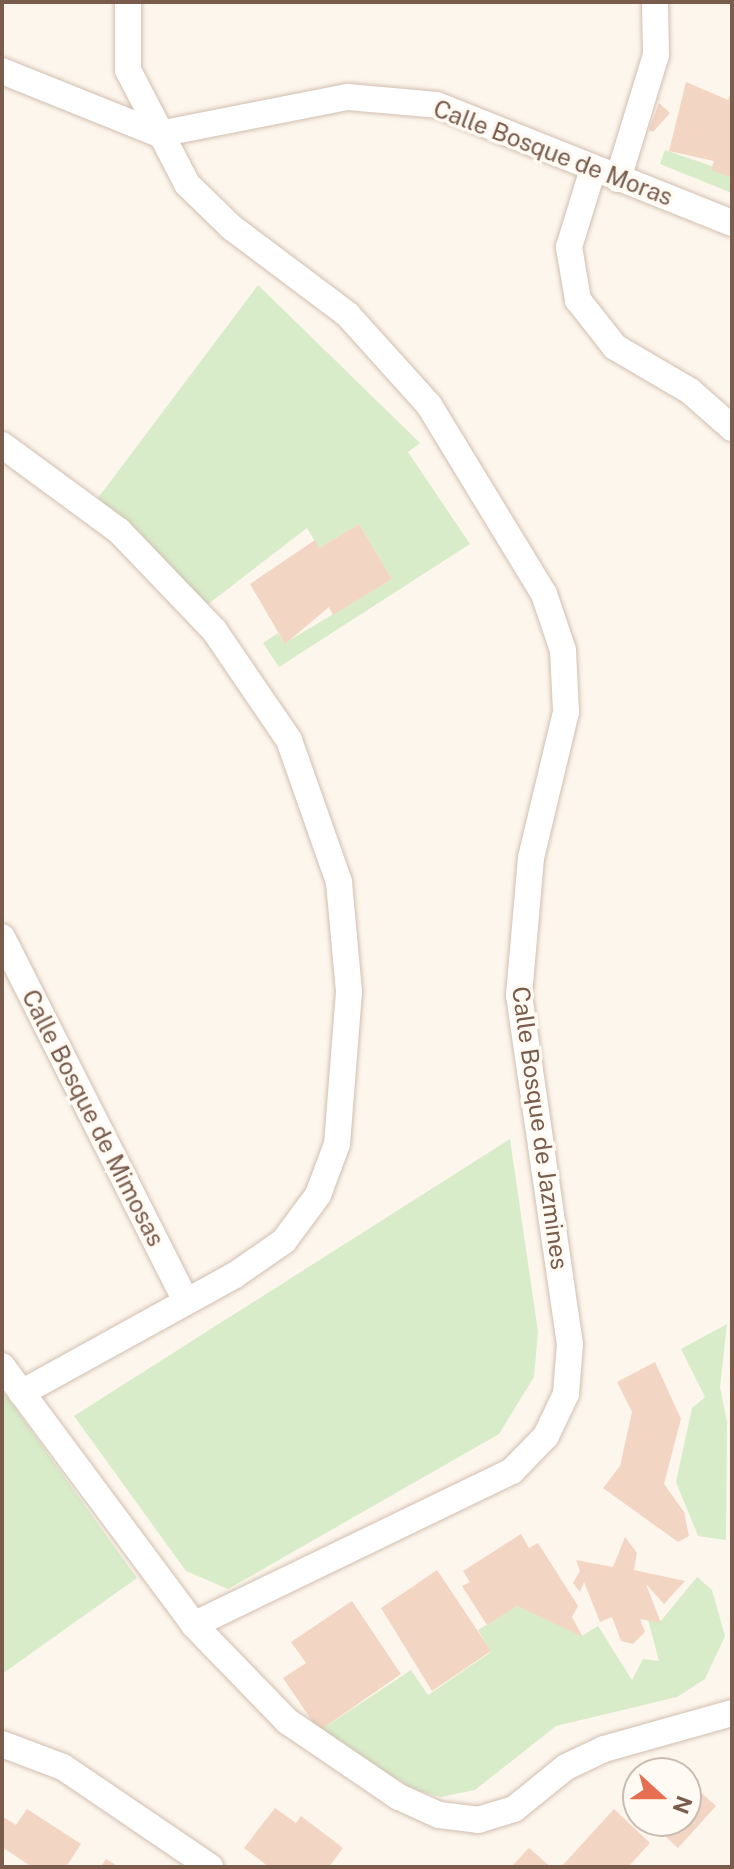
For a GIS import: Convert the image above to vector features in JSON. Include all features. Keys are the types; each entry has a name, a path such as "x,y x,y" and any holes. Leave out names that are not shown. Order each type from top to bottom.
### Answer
{"street":[{"name":"Calle Bosque de Jazmines","path":"128,2 128,70 187,184 231,227 348,315 429,405 544,594 563,650 566,712 531,858 519,995 570,1344 566,1394 546,1436 512,1471 194,1625"},
{"path":"618,179 656,55 655,2"},
{"path":"2,71 159,134"},
{"name":"Calle Bosque de Moras","path":"159,134 307,103 390,96 437,105 732,223"},
{"path":"593,169 569,247 578,300 615,347 690,391 732,428"},
{"path":"2,445 119,531 214,630 289,740 339,882 349,992 337,1144 318,1195 284,1241 21,1393"},
{"name":"Calle Bosque de Mimosas","path":"2,937 184,1298"},
{"path":"2,1366 194,1625 287,1721 439,1815 478,1820 514,1809 566,1767 604,1749 732,1713"},
{"path":"2,1744 63,1767 210,1867"}],"green space":[{"path":"665,150 732,173 732,193 660,164"},
{"path":"258,285 420,443 408,452 470,544 279,667 263,643 278,633 285,643 392,579 359,524 319,548 307,528 207,605 98,498"},
{"path":"510,1139 538,1332 534,1377 499,1434 228,1589 186,1571 74,1416"},
{"path":"727,1324 720,1387 727,1422 726,1540 698,1536 676,1482 692,1408 705,1397 681,1349"},
{"path":"2,1390 137,1578 2,1674"},
{"path":"697,1577 712,1590 725,1636 705,1679 677,1697 556,1726 475,1790 441,1797 415,1790 319,1731 411,1670 428,1695 491,1652 478,1630 517,1606 582,1636 598,1626 632,1680 643,1659 659,1661 648,1620 660,1622"}],"building":[{"path":"686,82 728,100 732,89 730,177 711,170 714,161 669,151"},
{"path":"659,103 670,113 653,132 649,130"},
{"path":"359,524 392,579 333,615 329,607 285,644 250,584 315,540 319,548"},
{"path":"655,1362 681,1419 664,1484 684,1512 689,1536 678,1542 603,1488 620,1466 632,1412 617,1382"},
{"path":"521,1534 529,1548 538,1543 578,1606 572,1617 583,1637 517,1606 487,1625 462,1586 470,1582 463,1571"},
{"path":"625,1537 637,1553 634,1570 685,1581 664,1604 646,1584 661,1623 640,1619 645,1632 633,1644 621,1641 612,1617 600,1622 584,1582 580,1592 573,1583 580,1571 576,1560 613,1567"},
{"path":"437,1570 491,1651 432,1691 381,1608"},
{"path":"352,1601 401,1674 319,1731 283,1678 306,1663 291,1642"},
{"path":"702,1793 716,1806 702,1821"},
{"path":"275,1808 296,1823 301,1816 343,1848 329,1867 269,1867 244,1848"},
{"path":"27,1809 81,1844 66,1867 32,1867 2,1847 2,1816 16,1825"},
{"path":"614,1809 622,1817 622,1837 644,1837 650,1843 628,1867 561,1867"},
{"path":"666,1837 688,1837 678,1848"},
{"path":"529,1848 551,1867 511,1867"},
{"path":"106,1859 119,1867 101,1867"}]}
